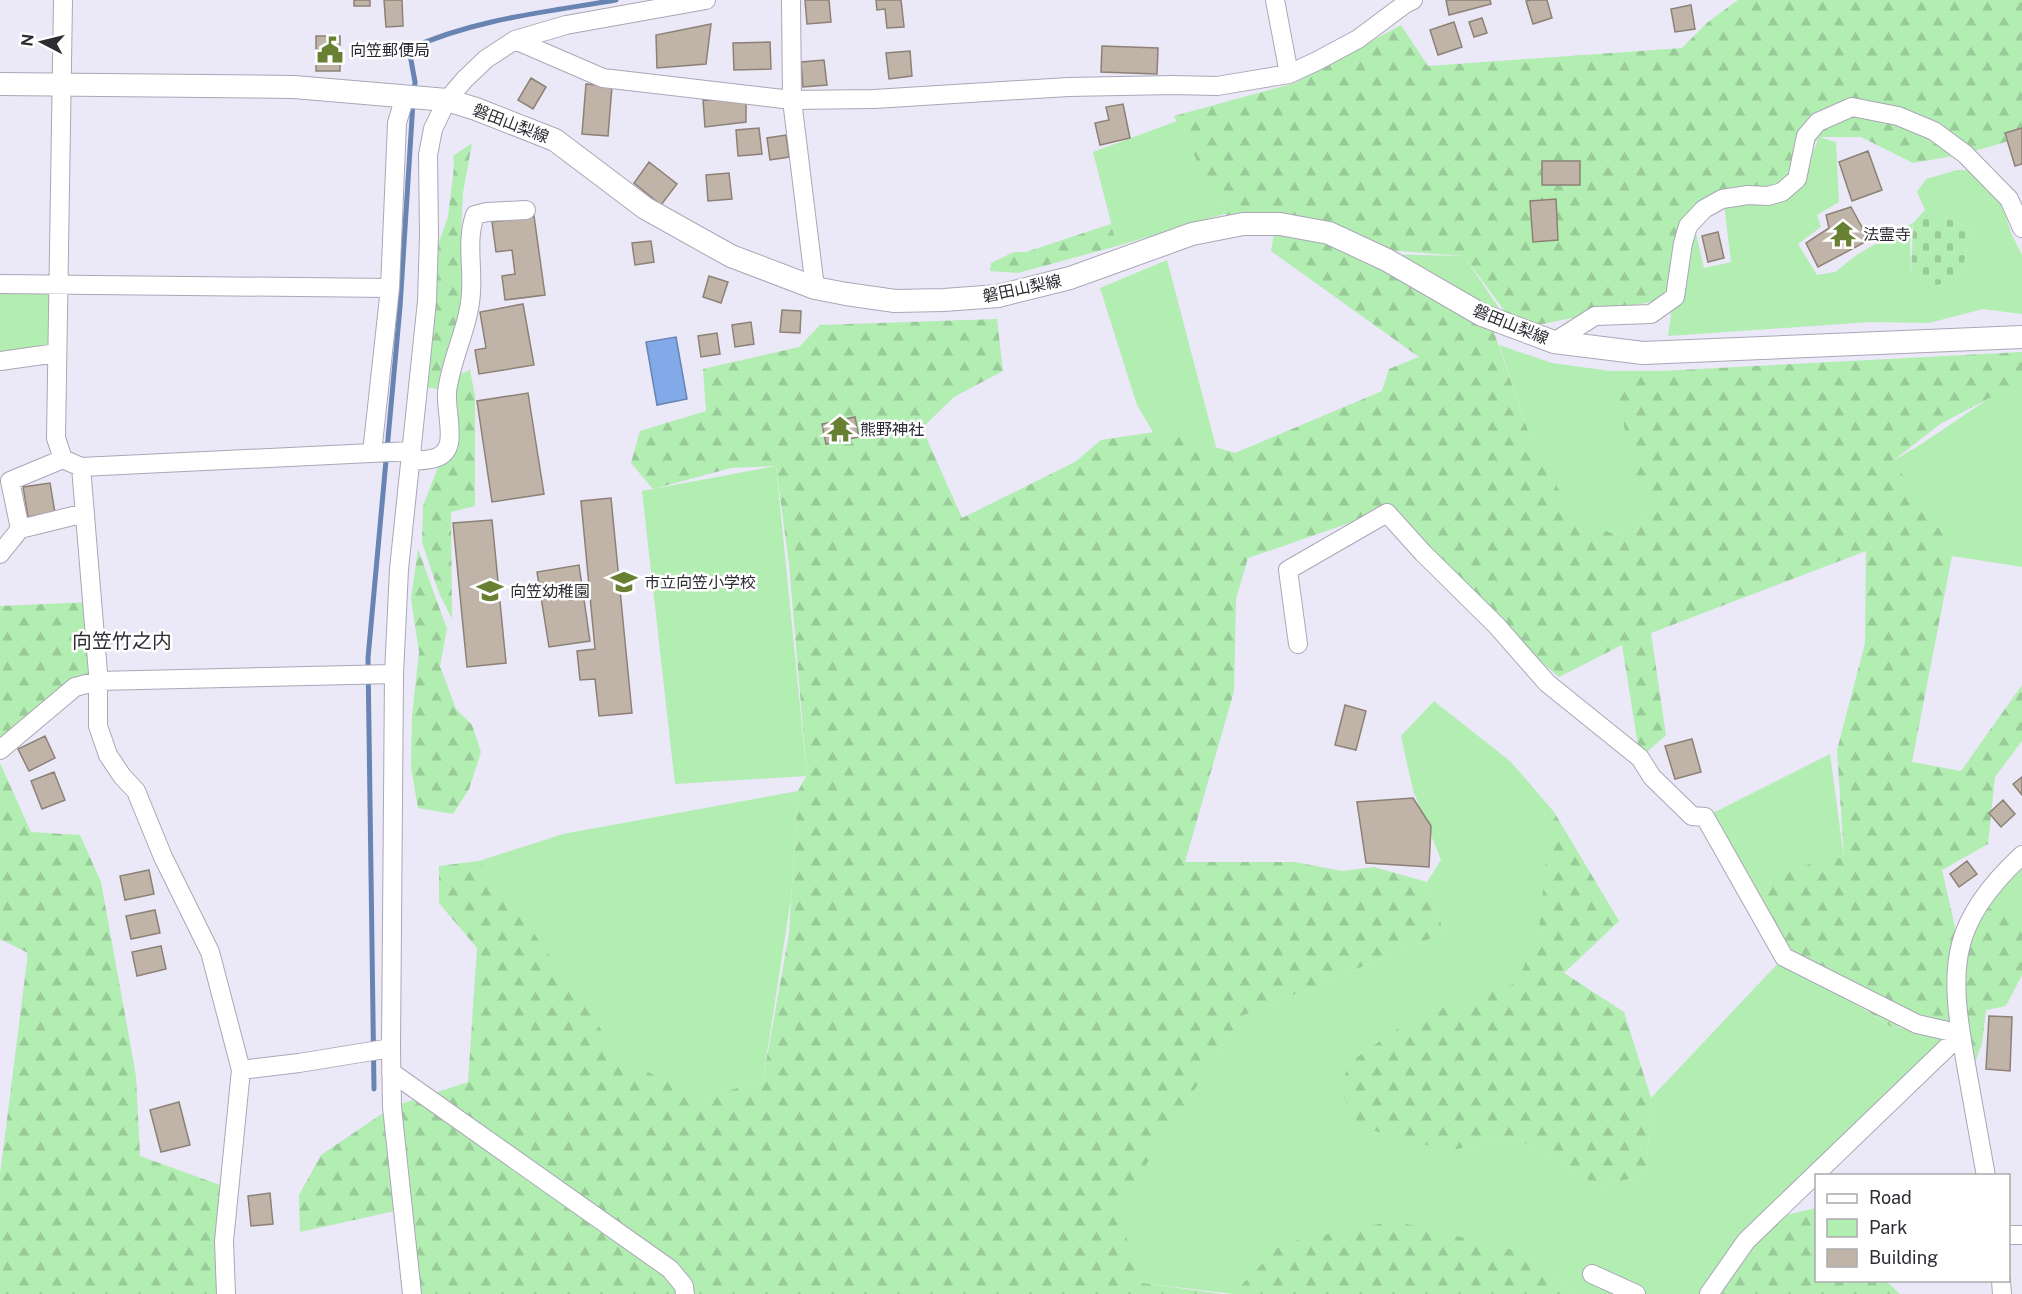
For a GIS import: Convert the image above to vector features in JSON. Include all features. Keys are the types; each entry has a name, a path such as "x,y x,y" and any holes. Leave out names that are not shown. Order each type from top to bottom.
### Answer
{"main road":[{"name":"磐田山梨線","path":"0,84 294,87 447,99 555,140 655,214 730,256 815,288 895,301 998,296 1070,278 1192,234 1243,224 1280,224 1329,233 1387,260 1482,315 1554,342 1643,353 2022,337"}],"street":[{"path":"63,0 56,438 63,459 81,468 372,453 432,460 440,457 449,444 447,394 471,294 470,228 475,215 487,212 526,210"},
{"path":"412,1294 392,1107 394,674 399,569 426,301 429,236 428,155 433,129 447,99 486,59 515,40 566,24 642,6 706,0"},
{"path":"791,0 792,100 815,288"},
{"path":"1275,0 1289,74"},
{"path":"515,40 603,78 792,100 874,99 1068,87 1217,86 1289,74 1358,39 1405,3 1413,0"},
{"path":"372,453 390,288 397,123 405,96"},
{"path":"1554,342 1595,316 1651,314 1675,297 1683,243 1688,226 1704,209 1722,199 1748,195 1768,196 1782,192 1797,179 1806,136 1818,122 1852,107 1898,116 1934,131 1965,154 2008,199 2022,228"},
{"path":"0,284 390,288"},
{"path":"0,361 57,352"},
{"path":"20,529 10,481 63,459"},
{"path":"81,468 98,681 98,726 108,755 122,776 136,791 163,857 210,952 241,1070 224,1241 226,1294"},
{"path":"0,554 20,529 85,513"},
{"path":"1298,644 1288,570 1387,513 1423,553 1497,626 1547,682 1640,759 1652,777 1692,816 1705,817 1784,957 1917,1024 1961,1034"},
{"path":"0,750 75,687 98,681 394,674"},
{"path":"1986,1174 1961,1034 1956,964 1961,942 1984,896 2022,855"},
{"path":"1816,1174 1961,1034"},
{"path":"241,1070 391,1048"},
{"path":"391,1072 670,1269 684,1286 685,1294"},
{"path":"1709,1294 1746,1241 1815,1175"},
{"path":"1592,1274 1636,1294"}],"green space":[{"path":"1738,0 2022,0 2022,137 1965,154 1913,163 1861,137 1819,137 1782,192 1704,209 1675,297 1518,329 1464,256 1361,248 1489,318 1532,442 1576,520 1619,536 1648,511 1610,371 1660,371 2022,352 2022,381 1940,424 1893,461 1942,533 1952,556 1912,762 1961,771 2022,685 2022,741 1995,777 1988,844 1942,870 1955,927 1957,979 1980,904 2022,923 2022,975 2006,1006 1986,1010 1982,1044 1972,1070 1933,1028 1891,1027 1801,966 1756,907 1778,871 1844,857 1837,750 1865,643 1866,551 1651,633 1666,735 1640,758 1622,645 1559,677 1486,615 1387,513 1364,518 1248,558 1236,599 1234,691 1185,862 1295,862 1342,871 1374,867 1427,882 1444,933 1242,1016 1117,1210 1142,1283 1222,1294 412,1294 404,1209 300,1232 299,1195 321,1155 392,1107 468,1082 477,948 439,903 439,866 479,861 512,902 621,1058 702,1100 763,1079 789,934 798,791 807,775 789,564 776,466 731,468 653,489 631,463 640,431 706,411 703,369 799,347 820,325 997,319 1003,371 954,397 922,428 962,518 1075,462 1101,440 1161,431 1235,453 1382,391 1389,369 1419,357 1271,251 1275,227 1224,214 1174,116 1295,83 1401,25 1428,66 1682,48 1708,22"},
{"path":"1177,121 1224,214 1117,246 1093,152"},
{"path":"1819,137 1836,142 1839,202 1817,215 1821,227 1798,244 1817,275 1835,272 1858,254 1913,223 1910,244 1911,276 1961,278 1971,228 1925,210 1917,192 1926,179 1957,170 1980,170 2001,200 2011,233 2022,255 2022,314 1983,309 1929,323 1870,322 1668,336 1673,298 1696,233 1704,268 1731,262 1724,204 1803,177"},
{"path":"472,143 463,193 461,234 463,276 459,325 438,389 425,387 428,272 448,217 454,167 453,156"},
{"path":"1925,210 1971,228 1961,278 1937,285 1911,276 1913,223"},
{"path":"1111,224 1117,246 1018,273 990,271 991,263 1014,252 1026,252"},
{"path":"1375,254 1464,256 1511,326"},
{"path":"1167,260 1216,447 1161,432 1153,432 1137,405 1100,288"},
{"path":"0,284 50,285 50,353 0,361"},
{"path":"1499,345 1552,363 1610,371 1648,511 1619,536 1571,520 1532,442"},
{"path":"470,370 475,396 475,506 451,512 452,619 439,593 422,542 423,506 455,423 457,375"},
{"path":"2022,376 2022,567 1952,556 1893,461"},
{"path":"776,466 807,776 675,784 642,491"},
{"path":"418,549 447,629 440,666 456,709 472,725 481,752 469,789 453,814 418,808 411,767 412,716 419,652 411,599"},
{"path":"92,602 90,683 0,758 0,606"},
{"path":"1434,701 1511,762 1554,812 1539,929 1517,984 1413,1018 1449,1151 1513,1136 1599,1186 1646,1175 1651,1098 1784,957 1891,1027 1961,1034 1825,1174 1815,1174 1815,1185 1709,1294 1577,1294 1526,1253 1234,1294 1142,1283 1116,1211 1242,1016 1444,933 1427,882 1441,860 1413,790 1401,736"},
{"path":"1830,754 1844,858 1778,871 1756,907 1705,817"},
{"path":"0,763 31,832 80,835 101,882 136,1076 140,1156 228,1188 230,1294 0,1294 0,1175 28,953 0,939"},
{"path":"798,791 791,898 763,1079 702,1100 628,1074 479,861 563,834"},
{"path":"1554,812 1619,921 1564,973 1624,1012 1651,1098 1646,1175 1599,1186 1513,1136 1449,1151 1361,1127 1340,1090 1349,1063 1413,1018 1517,983 1539,929 1548,843"},
{"path":"2022,857 2022,926 1980,904"},
{"path":"1815,1208 1815,1282 1887,1282 1900,1294 1705,1294 1768,1219"},
{"path":"1394,1221 1526,1253 1577,1294 1233,1294 1282,1243"}],"water":[{"path":"676,337 687,399 657,405 646,342"}],"building":[{"path":"354,0 370,0 370,6 354,6"},
{"path":"384,0 402,0 403,26 386,27"},
{"path":"805,0 829,0 831,22 807,24"},
{"path":"876,0 901,0 904,27 887,28 885,9 877,10"},
{"path":"1446,0 1490,0 1491,4 1449,15"},
{"path":"1547,0 1552,18 1533,24 1526,1"},
{"path":"1691,5 1695,29 1675,32 1671,9"},
{"path":"1482,18 1487,33 1474,37 1469,22"},
{"path":"1454,22 1462,47 1438,55 1430,30"},
{"path":"711,24 706,64 657,68 656,35"},
{"path":"316,36 340,36 340,71 316,71"},
{"path":"770,42 771,69 734,70 733,43"},
{"path":"1102,46 1158,48 1157,74 1101,72"},
{"path":"910,51 912,76 889,79 886,53"},
{"path":"824,60 827,85 803,87 801,62"},
{"path":"531,78 546,87 533,109 518,100"},
{"path":"586,84 612,86 608,136 582,134"},
{"path":"703,100 746,101 746,122 705,127"},
{"path":"1123,104 1130,138 1100,145 1095,123 1109,120 1106,107"},
{"path":"759,128 762,154 738,156 736,130"},
{"path":"2022,128 2022,164 2015,166 2005,133"},
{"path":"786,135 789,157 770,160 767,138"},
{"path":"1868,151 1882,190 1852,201 1839,162"},
{"path":"1542,161 1580,161 1580,185 1542,185"},
{"path":"649,162 677,184 661,205 634,183"},
{"path":"729,173 732,199 708,201 706,175"},
{"path":"1556,199 1558,240 1533,242 1530,201"},
{"name":"法霊寺","path":"1851,207 1869,240 1818,267 1806,243 1829,228 1826,215"},
{"path":"534,216 545,295 505,300 502,276 515,274 512,250 496,252 492,222"},
{"path":"1718,232 1724,258 1708,262 1702,236"},
{"path":"651,241 654,262 635,265 632,243"},
{"path":"709,276 728,282 721,303 703,297"},
{"path":"523,304 534,365 479,374 475,350 486,348 480,312"},
{"path":"782,310 801,311 800,333 780,332"},
{"path":"751,322 754,344 735,347 732,325"},
{"path":"717,333 720,354 701,357 698,336"},
{"path":"528,393 544,494 492,502 477,401"},
{"path":"855,417 859,437 826,444 822,424"},
{"path":"50,483 55,513 28,517 23,487"},
{"path":"611,498 632,713 599,716 595,679 580,680 577,651 595,649 581,501"},
{"path":"492,520 506,663 467,667 453,523"},
{"path":"579,565 590,641 549,647 537,572"},
{"path":"1345,705 1366,711 1356,750 1335,745"},
{"path":"45,736 55,758 29,771 18,749"},
{"path":"1692,739 1701,772 1675,779 1665,746"},
{"path":"54,772 65,800 42,809 31,781"},
{"path":"2022,777 2022,795 2013,784"},
{"path":"1413,798 1431,826 1429,867 1366,863 1357,802"},
{"path":"2003,800 2015,814 2001,827 1989,813"},
{"path":"1967,861 1977,874 1959,887 1950,874"},
{"path":"149,870 154,894 125,900 120,876"},
{"path":"155,910 160,933 131,939 126,916"},
{"path":"161,946 166,969 137,976 132,952"},
{"path":"1989,1016 2012,1017 2010,1071 1986,1069"},
{"path":"179,1102 190,1145 161,1152 150,1110"},
{"path":"270,1193 273,1224 251,1226 248,1196"}],"waterway":[{"path":"414,93 415,82 409,49 485,23 616,0"},
{"path":"374,1089 368,658 400,307 413,102"}],"place":[{"name":"向笠郵便局","path":"330,50"},
{"name":"法霊寺","path":"1843,234"},
{"name":"熊野神社","path":"840,429"},
{"name":"市立向笠小学校","path":"624,582"},
{"name":"向笠幼稚園","path":"490,591"}],"district":[{"name":"向笠竹之内","path":"122,641"}]}
